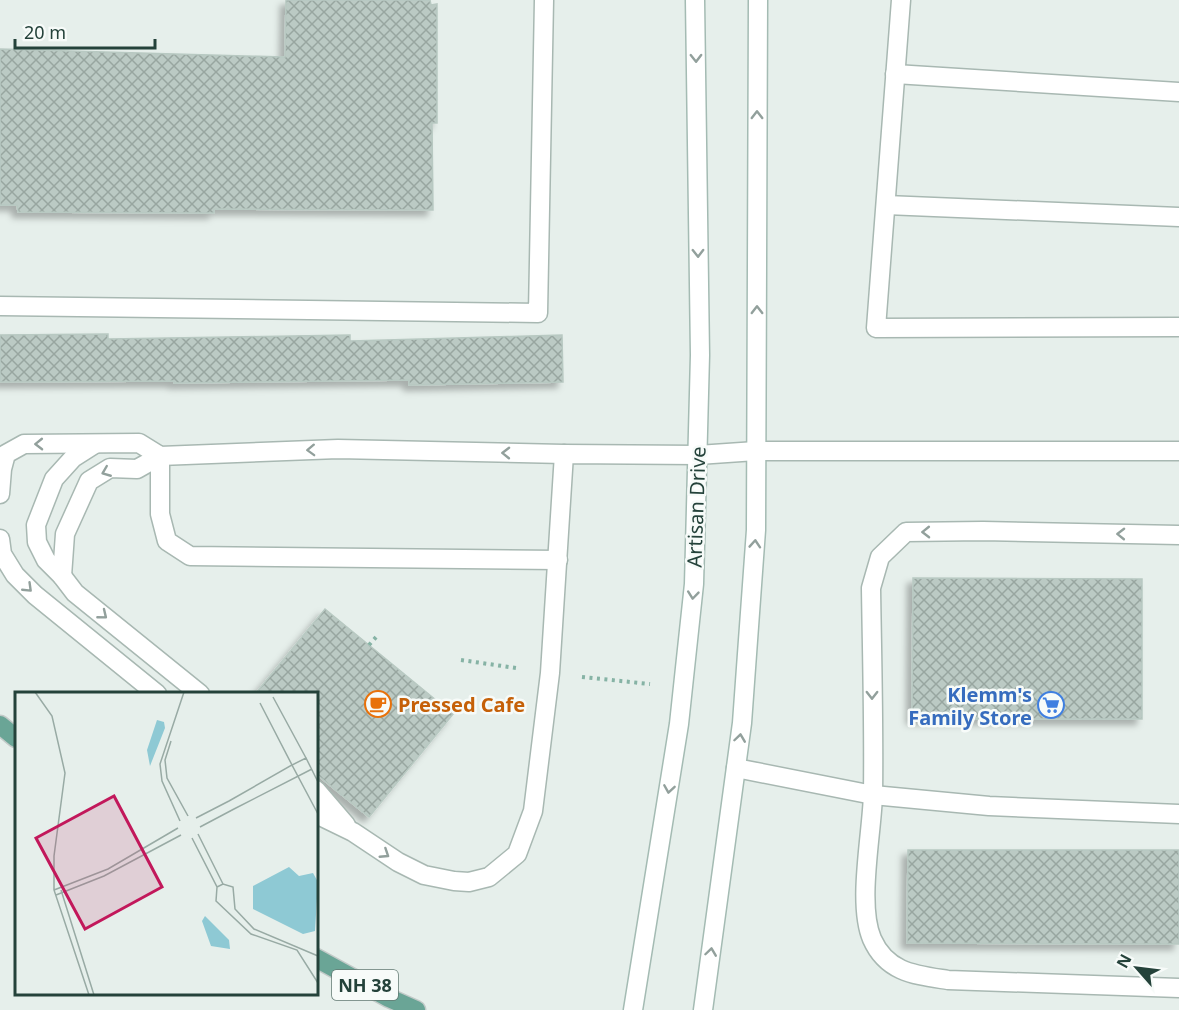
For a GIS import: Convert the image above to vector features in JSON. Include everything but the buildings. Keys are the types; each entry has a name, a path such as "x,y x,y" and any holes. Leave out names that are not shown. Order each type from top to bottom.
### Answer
{"main road":[{"path":"0,306 538,314 544,0"},
{"name":"Artisan Drive","path":"633,1010 679,724 694,584 700,355 695,0"},
{"path":"703,1010 742,723 756,530 758,0"},
{"path":"901,0 876,328 1179,327"},
{"path":"896,74 1179,92"},
{"path":"885,205 1179,217"},
{"path":"0,494 6,454 24,444 139,443 160,456"},
{"path":"95,444 73,458 54,479 36,525 36,542 46,560 75,593 199,692"},
{"path":"62,576 65,534 89,480 110,468 137,469 160,456 338,449 698,455 756,451 1179,451"},
{"path":"318,815 352,832 398,862 424,875 469,882 489,878 517,854 533,811 550,673 564,454"},
{"path":"160,456 160,514 167,541 190,556 558,560"},
{"path":"1179,535 983,531 906,532 880,557 871,588 873,795 865,915 873,941 891,965 917,975 948,980 1179,988"},
{"path":"0,538 2,554 15,575 28,588 156,692"},
{"path":"0,724 15,737"},
{"path":"736,768 873,795 989,806 1179,814"},
{"path":"318,792 352,832"},
{"name":"NH 38","path":"318,959 416,1010"}],"path":[{"path":"369,645 378,635"},
{"path":"460,660 526,669"},
{"path":"578,676 653,684"}],"place":[{"name":"Pressed Cafe","path":"378,704"},
{"name":"Klemm's Family Store","path":"1051,705"}]}
